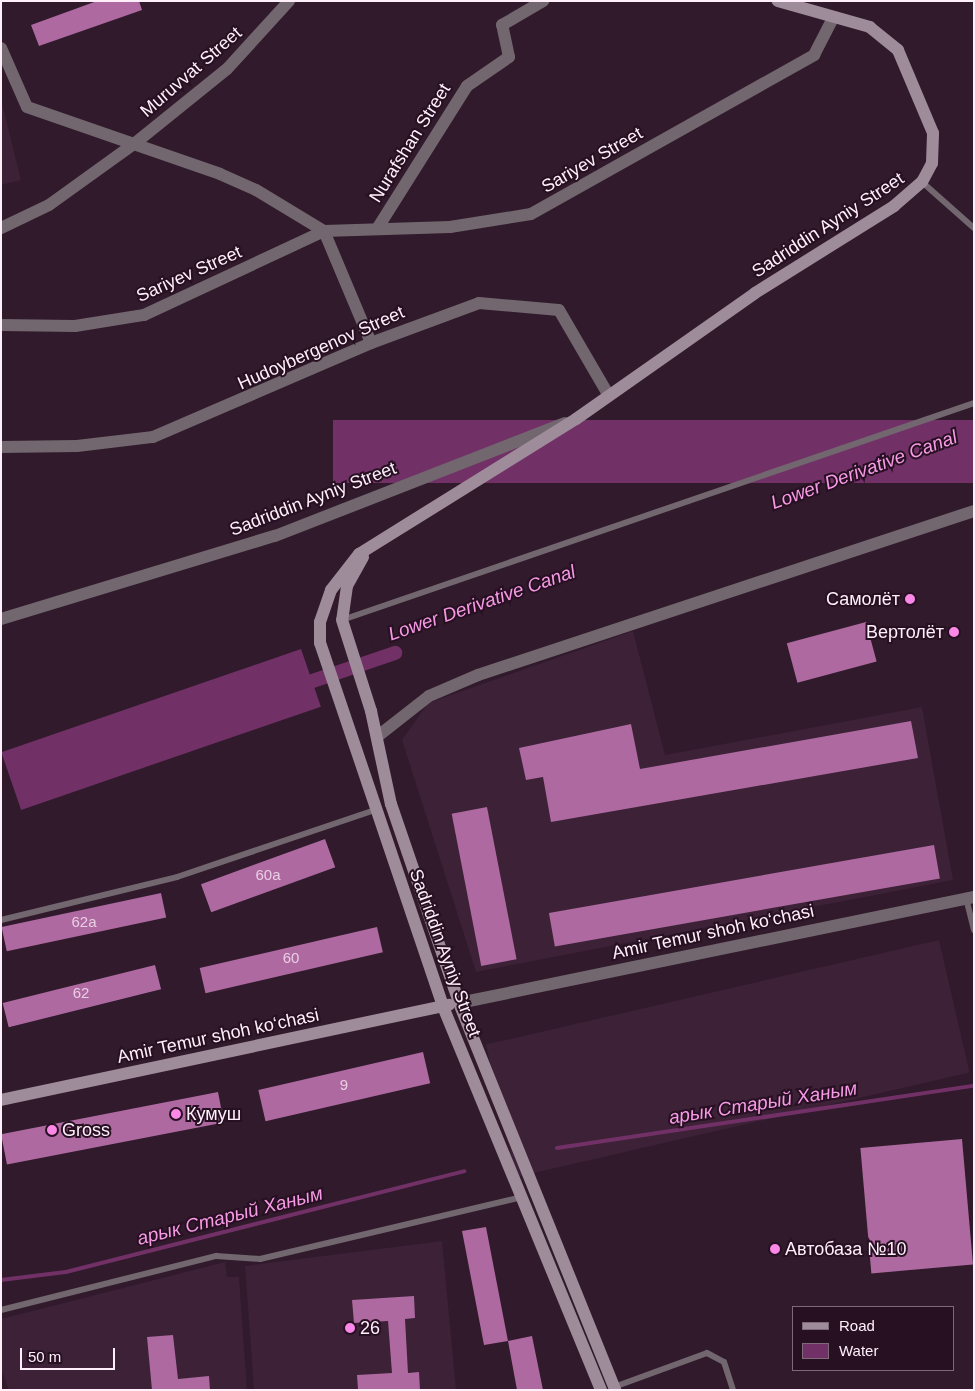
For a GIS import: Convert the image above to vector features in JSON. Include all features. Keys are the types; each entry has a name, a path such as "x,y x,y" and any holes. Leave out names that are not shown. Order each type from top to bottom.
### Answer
{"main road":[{"name":"Sadriddin Ayniy Street","path":"601,1390 443,1006 375,810 320,642 320,622 334,584 353,558 576,419 755,293 894,206 922,182 932,163 934,143 906,62 876,30 778,1"},
{"name":"Sadriddin Ayniy Street","path":"383,539 354,571 342,620 372,711 391,804 459,1003 615,1388"},
{"name":"Amir Temur shoh ko‘chasi","path":"1,1100 459,1003"}],"street":[{"name":"Muruvvat Street","path":"1,228 49,205 134,144 227,69 289,1"},
{"name":"Nurafshan Street","path":"377,229 466,86 509,57 502,25 543,1"},
{"name":"Sariyev Street","path":"1,325 75,326 144,315 324,231 450,226 532,214 814,55 833,18"},
{"path":"1,48 27,107 134,144 256,190 324,231 371,343"},
{"name":"Hudoybergenov Street","path":"1,447 77,446 154,436 371,343 479,303 559,310 609,396"},
{"name":"Sadriddin Ayniy Street","path":"1,619 275,536 576,419"},
{"path":"378,736 429,696 478,675 974,511"},
{"name":"Amir Temur shoh ko‘chasi","path":"459,1003 970,897"}],"lane":[{"path":"922,182 974,228"},
{"path":"342,620 974,403"},
{"path":"1,920 178,877 375,810"},
{"path":"970,897 974,930"},
{"path":"1,1310 216,1256 260,1259 523,1197"},
{"path":"615,1388 707,1353 724,1362 733,1390"}],"shaded area":[{"path":"1,99 21,180 1,185"},
{"path":"633,631 665,755 922,707 953,880 476,972 402,740 428,703"},
{"path":"939,940 970,1073 517,1177 486,1045"},
{"name":"26","path":"442,1241 456,1390 254,1390 245,1266"},
{"path":"225,1262 227,1277 239,1277 247,1390 9,1390 1,1370 1,1319"}],"water":[{"path":"333,420 974,420 974,483 333,483"},
{"path":"301,649 321,707 21,810 1,752"}],"pier":[{"path":"367,626 387,686 365,627"}],"building":[{"path":"97,1 139,1 142,10 39,46 31,25"},
{"path":"866,622 877,662 797,683 787,643"},
{"path":"911,721 918,758 551,822 543,777 526,780 519,748 631,724 640,769"},
{"path":"487,807 517,959 481,966 452,814"},
{"path":"325,839 335,867 211,912 201,884"},
{"path":"934,845 940,878 555,946 549,913"},
{"path":"161,893 166,917 7,951 2,927"},
{"path":"377,927 383,952 206,993 200,968"},
{"path":"155,965 161,989 9,1027 3,1003"},
{"path":"423,1052 430,1083 266,1121 258,1090"},
{"path":"218,1092 224,1122 7,1165 1,1134"},
{"path":"962,1139 973,1265 871,1273 860,1148"},
{"path":"486,1227 508,1341 484,1345 462,1231"},
{"path":"414,1296 415,1318 405,1319 408,1373 419,1372 420,1390 358,1390 357,1375 392,1373 388,1321 354,1323 352,1300"},
{"path":"173,1335 178,1379 209,1376 210,1390 152,1390 147,1337"},
{"path":"532,1336 543,1390 517,1390 508,1341"}],"waterway":[{"name":"Lower Derivative Canal","path":"295,687 395,653"},
{"name":"арык Старый Ханым","path":"557,1148 974,1086"},
{"name":"арык Старый Ханым","path":"1,1280 66,1272 464,1171"}],"place":[{"name":"Самолёт","path":"910,599"},
{"name":"Вертолёт","path":"954,632"},
{"name":"Кумуш","path":"176,1114"},
{"name":"Gross","path":"52,1130"},
{"name":"Автобаза №10","path":"775,1249"},
{"name":"26","path":"350,1328"}]}
